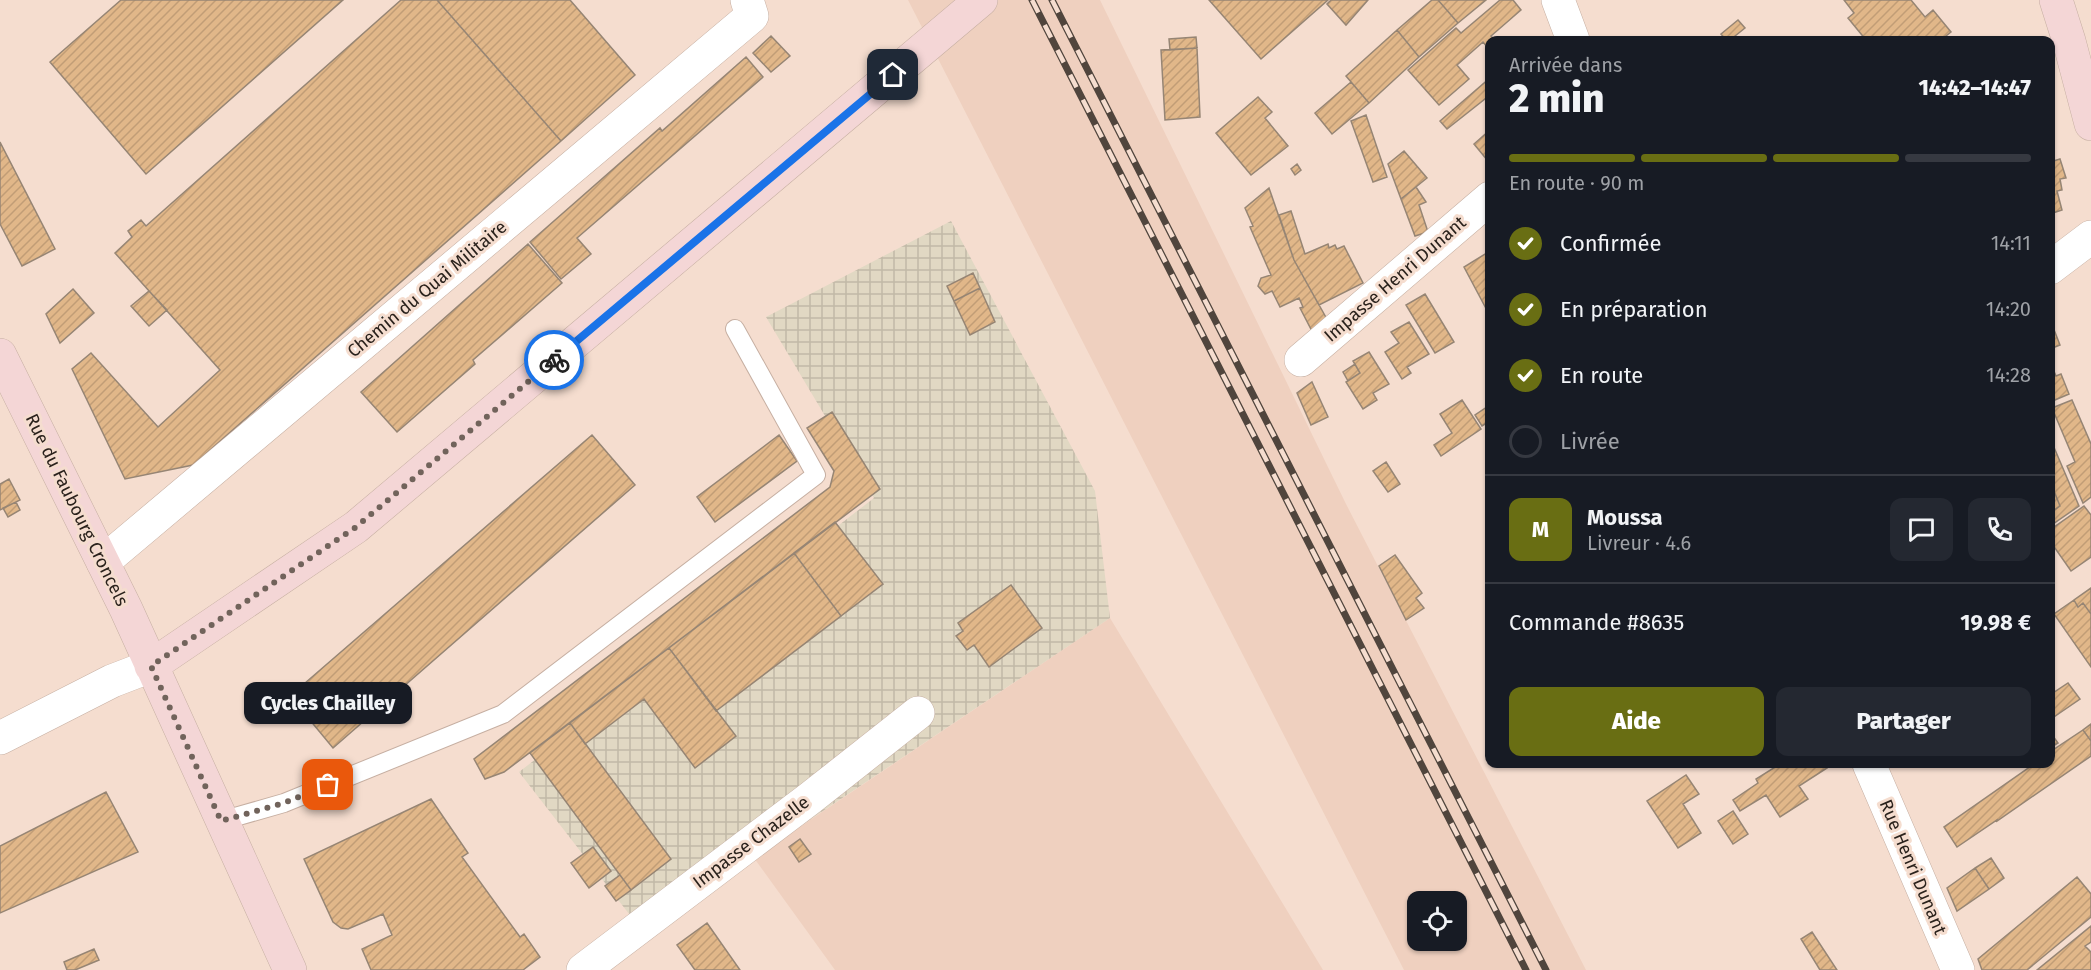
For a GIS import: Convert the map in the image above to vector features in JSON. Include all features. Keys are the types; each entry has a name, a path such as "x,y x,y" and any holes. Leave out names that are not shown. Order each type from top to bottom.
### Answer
{"street":[{"path":"0,738 112,681 151,666 356,527 981,0"},
{"path":"1558,0 1572,36"},
{"path":"2056,0 2091,124"},
{"name":"Chemin du Quai Militaire","path":"103,562 750,8"},
{"name":"Impasse Henri Dunant","path":"1301,360 1485,202"},
{"path":"2055,264 2091,237"},
{"name":"Rue du Faubourg Croncels","path":"0,355 103,562 290,970"},
{"name":"Impasse Chazelle","path":"583,970 809,799 918,713"},
{"name":"Rue Henri Dunant","path":"1871,768 1958,970"}],"lane":[{"path":"221,821 284,803 503,714 816,475 735,329"}],"shaded area":[{"path":"908,0 1100,0 1346,504 1586,970 1404,970"},
{"path":"951,221 1095,491 1110,618 643,932 519,772 874,498 766,317"},
{"path":"1110,618 1323,970 835,970 754,858"}],"building":[{"path":"121,0 343,0 146,174 50,62"},
{"path":"401,0 437,0 561,141 193,465 125,479 72,369 91,353 158,427 220,370 115,253 132,237 128,231 141,220 146,226"},
{"path":"437,0 570,0 635,75 561,141"},
{"path":"1209,0 1328,0 1261,59"},
{"path":"1331,0 1368,0 1346,25 1327,4"},
{"path":"1432,0 1438,0 1458,23 1419,57 1397,30"},
{"path":"1438,0 1486,0 1458,23"},
{"path":"1500,0 1513,0 1521,10 1491,36 1485,36 1485,44 1483,42 1457,65 1469,79 1439,105 1408,70 1456,28 1461,33"},
{"path":"1844,0 1911,0 1925,17 1933,10 1951,32 1946,36 1863,36 1848,18 1854,13"},
{"path":"1738,20 1745,28 1735,36 1721,34"},
{"path":"1397,30 1419,57 1369,103 1346,76"},
{"path":"771,36 790,56 771,72 753,53"},
{"path":"1196,37 1197,48 1170,50 1169,39"},
{"path":"1197,48 1200,117 1165,120 1161,50"},
{"path":"746,57 763,77 577,238 591,254 561,279 530,242 660,128 662,131"},
{"path":"1351,82 1369,103 1332,134 1315,113"},
{"path":"1485,82 1485,99 1447,129 1440,121"},
{"path":"1258,97 1272,112 1265,118 1288,146 1251,175 1216,133"},
{"path":"1366,115 1387,177 1373,182 1351,121"},
{"path":"1485,134 1485,157 1474,144"},
{"path":"0,142 55,249 22,266 0,224"},
{"path":"1404,151 1427,178 1401,199 1388,164"},
{"path":"2060,159 2066,178 2060,179 2062,190 2057,191 2062,210 2055,212 2055,160"},
{"path":"1297,164 1301,170 1295,175 1291,169"},
{"path":"1416,187 1426,202 1419,205 1428,232 1415,236 1401,199"},
{"path":"1269,188 1294,260 1328,321 1313,333 1300,308 1303,307 1299,298 1280,307 1272,291 1265,294 1258,286 1261,278 1271,275 1250,227 1253,226 1245,208"},
{"path":"1291,211 1305,254 1328,244 1329,248 1335,245 1337,249 1344,246 1363,283 1319,305 1294,260 1279,215"},
{"path":"528,244 562,283 473,360 475,364 397,432 361,392"},
{"path":"1485,254 1485,307 1464,267"},
{"path":"973,273 980,288 954,301 947,286"},
{"path":"980,288 995,322 970,335 954,301"},
{"path":"73,289 94,313 60,343 46,314"},
{"path":"149,291 167,310 149,326 131,306"},
{"path":"1425,294 1454,342 1435,353 1406,305"},
{"path":"1409,322 1429,354 1407,367 1411,373 1402,379 1385,352 1399,343 1391,332"},
{"path":"2055,332 2060,345 2055,347"},
{"path":"1369,352 1389,384 1373,393 1377,400 1363,409 1346,382 1360,373 1353,361"},
{"path":"1355,364 1360,373 1348,381 1343,372"},
{"path":"2055,374 2056,376 2061,374 2069,394 2055,400"},
{"path":"1312,382 1328,417 1311,425 1297,393"},
{"path":"1462,400 1481,429 1441,456 1434,445 1452,433 1440,414"},
{"path":"2072,400 2091,444 2091,497 2083,503 2067,466 2075,462 2055,415 2055,407"},
{"path":"1485,408 1485,424 1482,426 1475,415"},
{"path":"832,412 880,489 504,772 485,779 474,759 830,487 834,471 807,428"},
{"path":"592,435 635,485 333,748 290,696"},
{"path":"779,435 797,461 715,522 697,497"},
{"path":"2055,450 2079,506 2055,523 2055,510 2060,506 2055,494"},
{"path":"1386,462 1400,484 1388,492 1373,471"},
{"path":"9,479 20,500 0,510 0,484"},
{"path":"2055,494 2060,506 2055,510"},
{"path":"16,502 20,510 8,517 3,508"},
{"path":"2084,506 2091,515 2091,557 2071,571 2055,548 2055,526"},
{"path":"835,522 883,584 841,616 794,553"},
{"path":"794,553 841,616 716,711 669,648"},
{"path":"1395,555 1422,593 1416,598 1424,608 1406,620 1379,566"},
{"path":"1011,585 1042,628 989,667 974,645 967,650 956,636 963,631 958,623"},
{"path":"2091,588 2091,614 2083,603 2078,607 2074,600"},
{"path":"2074,600 2078,607 2083,603 2091,614 2091,667 2055,615"},
{"path":"669,648 736,736 695,768 644,699 585,744 570,723"},
{"path":"2068,683 2080,699 2055,716 2055,692"},
{"path":"570,723 671,859 631,890 530,753"},
{"path":"2091,724 2091,741 2083,730"},
{"path":"2083,730 2091,741 2091,756 1957,847 1944,827 2028,768 2055,768 2055,749"},
{"path":"1774,768 1827,768 1799,786 1808,799 1780,817 1766,795 1740,811 1733,800 1758,783 1756,779"},
{"path":"1686,775 1699,794 1683,804 1701,833 1678,848 1647,801"},
{"path":"106,792 138,852 0,913 0,846"},
{"path":"431,799 468,853 462,857 520,937 524,934 540,957 523,970 371,970 362,949 392,935 383,914 348,929 341,928 333,922 304,859"},
{"path":"1733,811 1748,834 1733,844 1718,821"},
{"path":"800,839 811,854 799,862 789,847"},
{"path":"593,847 611,871 589,888 571,863"},
{"path":"1991,858 2004,878 1989,889 1975,868"},
{"path":"1975,868 1989,889 1957,911 1947,888"},
{"path":"620,875 631,890 616,901 605,886"},
{"path":"2077,877 2091,894 2091,917 2027,970 1982,970 1978,959"},
{"path":"707,923 740,970 695,970 677,945"},
{"path":"2091,926 2091,942 2085,946 2091,952 2091,970 2037,970"},
{"path":"1812,932 1837,970 1820,970 1801,939"},
{"path":"94,949 99,960 75,970 67,970 64,962"}],"railway":[{"path":"1032,0 1526,970"},
{"path":"1052,0 1546,970"}],"way so far":[{"path":"328,785 284,803 221,821 151,666 356,527 554,360"}],"place":[{"name":"Cycles Chailley","path":"328,785"}],"route":[{"path":"554,360 893,75"}]}
